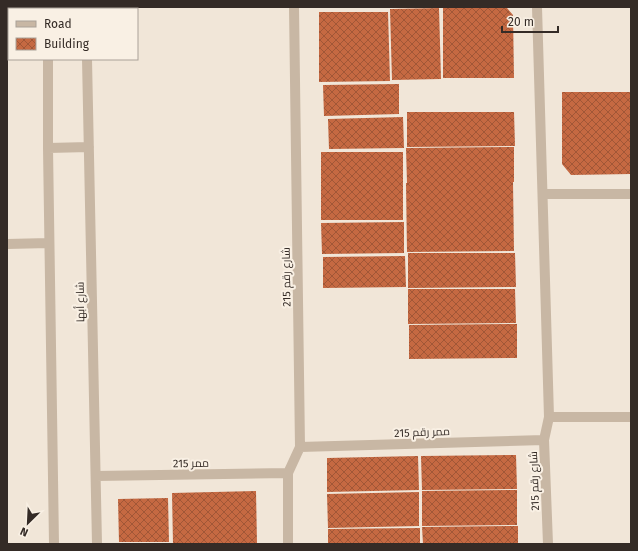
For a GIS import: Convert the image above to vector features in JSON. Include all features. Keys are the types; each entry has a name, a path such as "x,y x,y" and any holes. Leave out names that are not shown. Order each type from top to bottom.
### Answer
{"street":[{"name":"شارع رقم 215","path":"288,544 288,474 300,447 294,7"},
{"name":"شارع رقم 215","path":"537,7 549,417 544,440 548,544"},
{"path":"48,60 49,243 54,544"},
{"name":"شارع أبها","path":"88,60 96,544"},
{"path":"48,148 89,147"},
{"path":"543,194 631,194"},
{"path":"7,244 49,243"},
{"path":"549,417 631,417"},
{"name":"ممر رقم 215","path":"300,447 544,440"},
{"name":"ممر 215","path":"96,476 288,474"}],"building":[{"path":"439,8 441,79 392,80 390,9"},
{"path":"443,8 507,8 513,15 514,78 443,78"},
{"path":"319,12 388,12 390,81 319,82"},
{"path":"399,84 399,114 324,116 323,85"},
{"path":"562,92 631,92 631,174 571,175 562,164"},
{"path":"407,112 514,112 515,146 407,147"},
{"path":"403,117 404,148 329,149 328,119"},
{"path":"514,147 514,182 407,183 406,148"},
{"path":"321,152 403,152 403,220 321,220"},
{"path":"513,182 514,251 407,252 406,183"},
{"path":"404,222 404,253 322,254 321,223"},
{"path":"408,253 515,253 516,287 408,288"},
{"path":"405,256 406,287 323,288 323,257"},
{"path":"408,289 515,289 516,323 408,324"},
{"path":"517,324 517,358 409,359 409,325"},
{"path":"516,455 517,489 422,490 421,456"},
{"path":"418,456 419,490 327,492 327,458"},
{"path":"517,490 517,525 422,526 422,491"},
{"path":"256,491 257,544 173,544 172,493"},
{"path":"419,492 419,526 328,528 327,494"},
{"path":"168,498 169,542 119,542 118,499"},
{"path":"518,526 518,544 423,544 422,527"},
{"path":"420,528 420,544 328,544 328,529"}]}
